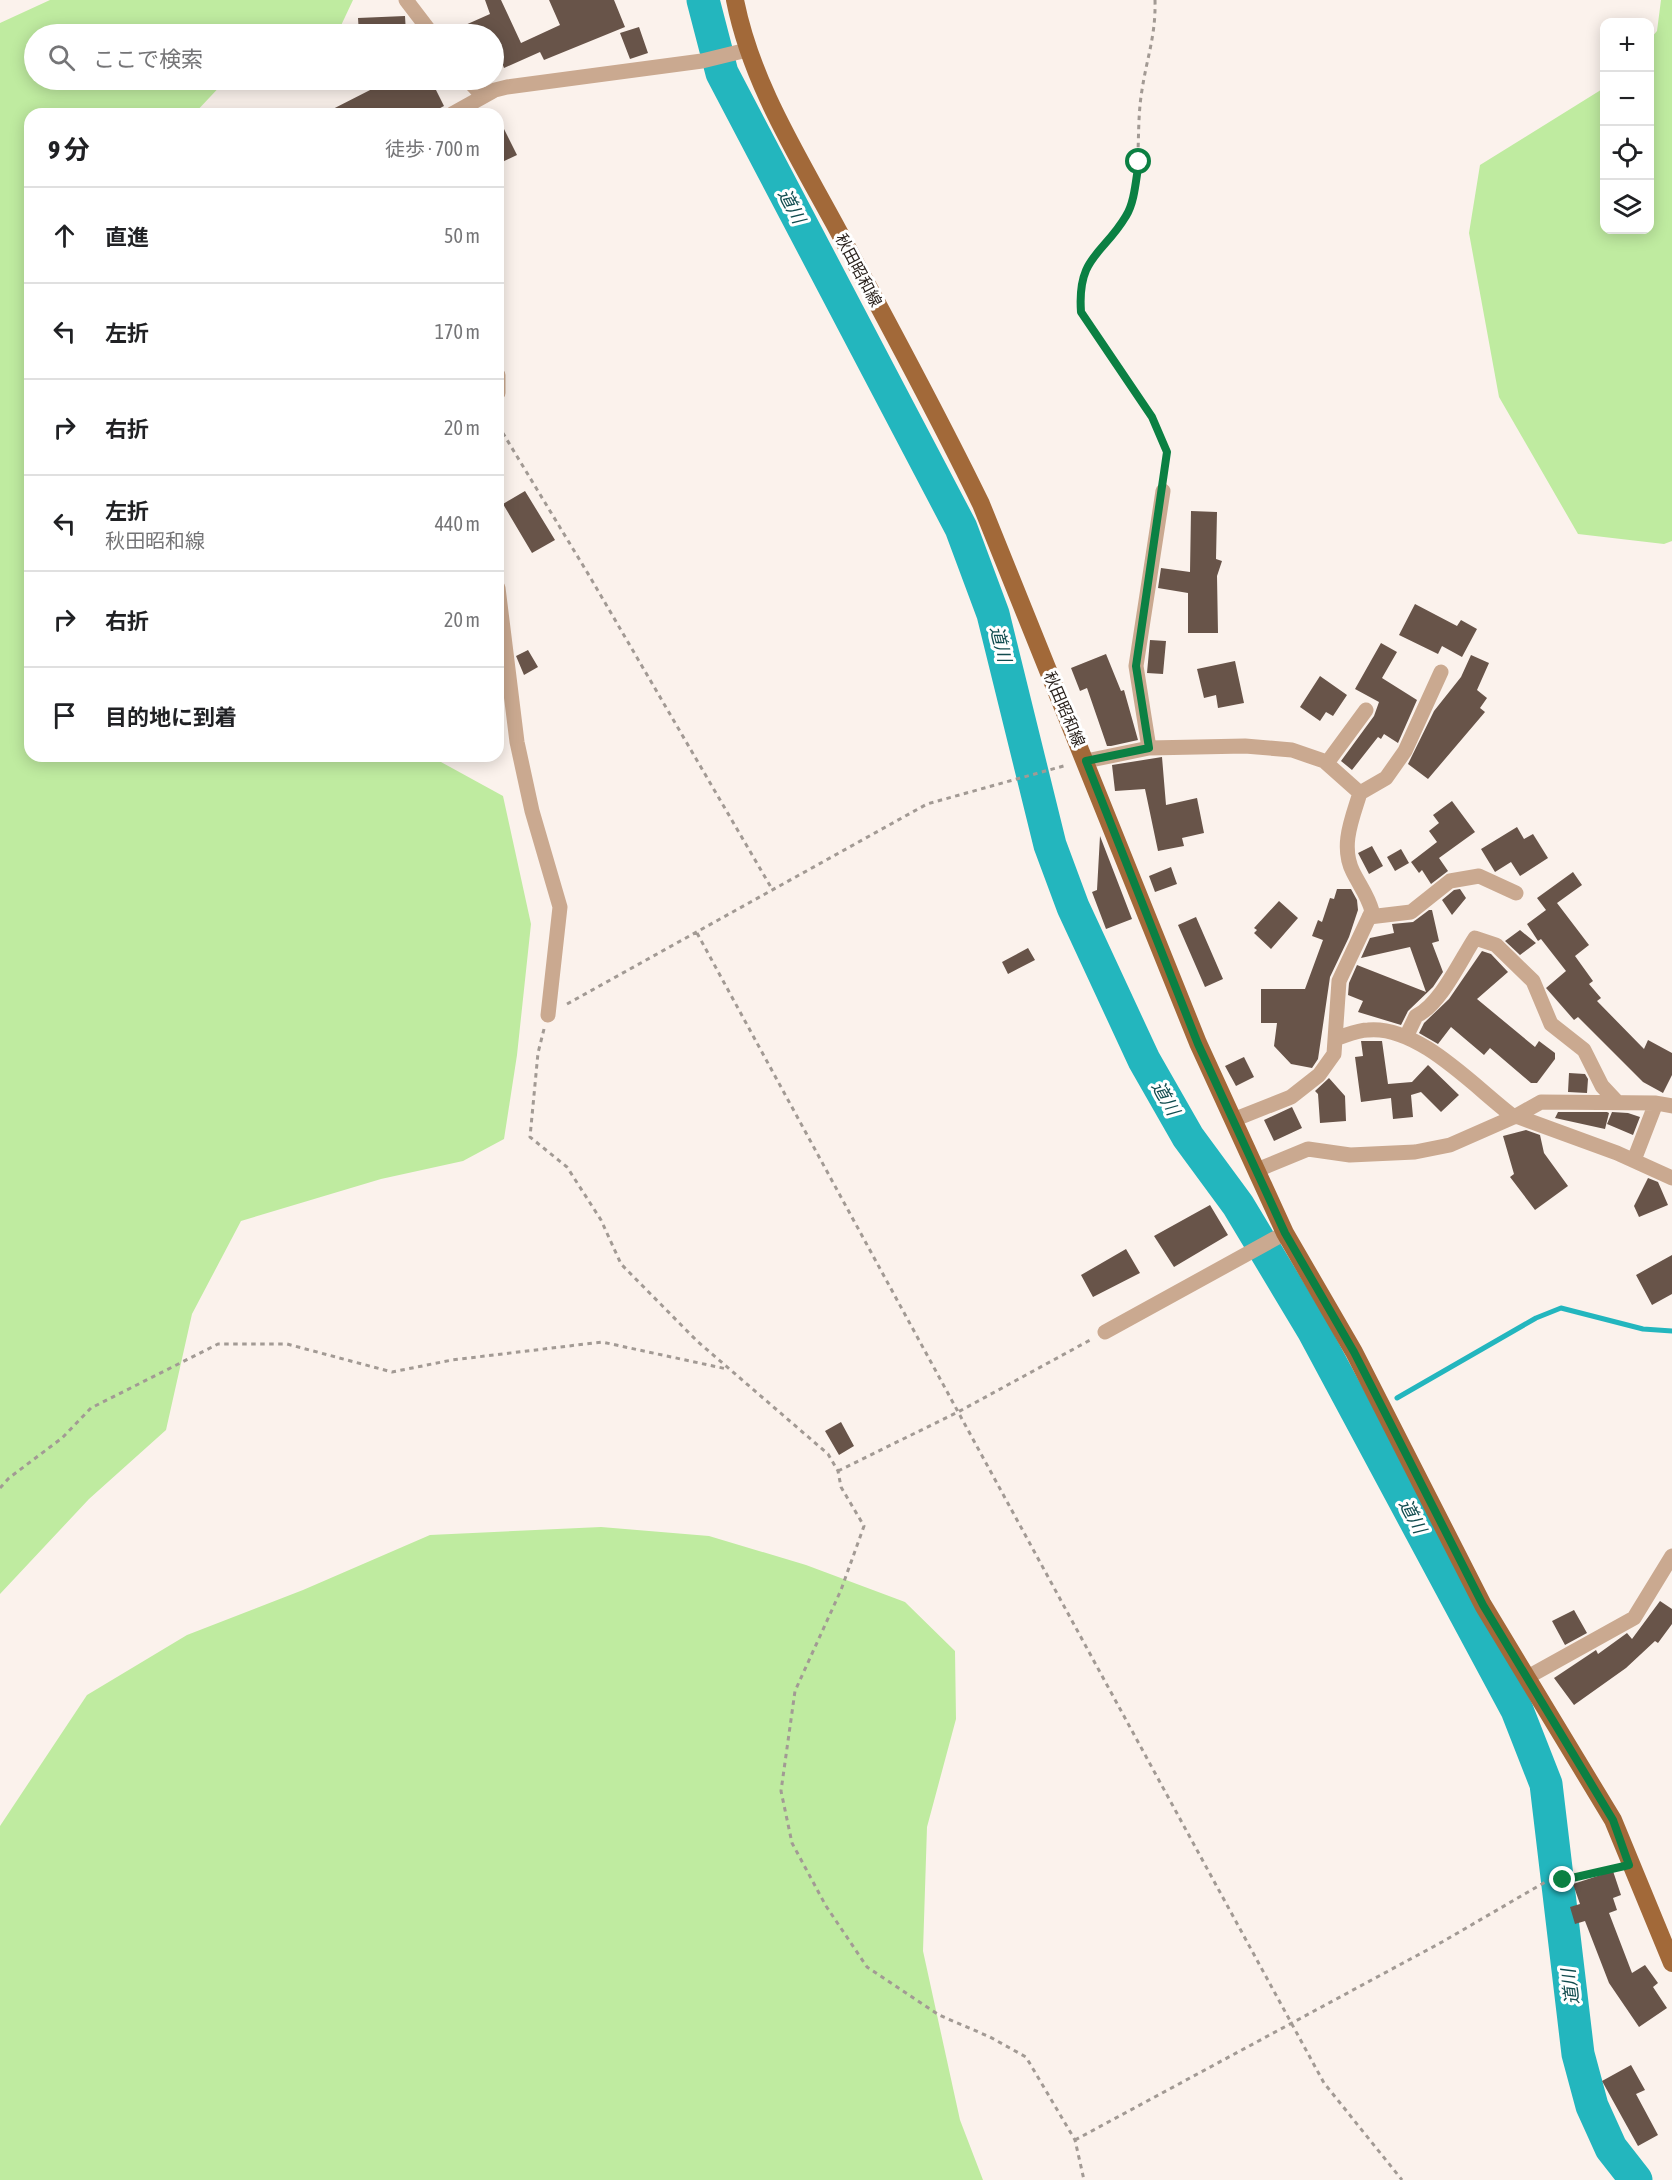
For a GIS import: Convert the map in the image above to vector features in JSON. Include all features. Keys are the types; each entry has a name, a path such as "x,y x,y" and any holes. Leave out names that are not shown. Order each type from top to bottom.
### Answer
{"main road":[{"name":"秋田昭和線","path":"735,0 738,52 785,134 961,463 1086,761 1198,1044 1285,1233 1354,1352 1483,1605 1613,1820 1629,1865 1672,1963"}],"street":[{"path":"406,0 424,24"},
{"path":"504,88 702,61 738,52"},
{"path":"477,90 483,96"},
{"path":"462,108 499,90"},
{"path":"1149,748 1136,666 1163,491"},
{"path":"504,637 517,742 532,811 560,907 548,1015"},
{"path":"1233,1120 1291,1097 1319,1075 1334,1054 1339,981 1372,911 1352,870 1346,840 1360,793 1386,778 1405,751 1441,672"},
{"path":"1327,763 1366,710"},
{"path":"1086,761 1149,748 1245,746 1292,750 1327,763 1360,793"},
{"path":"1369,917 1411,912 1450,881 1479,876 1516,893"},
{"path":"1407,1035 1416,1016 1437,999 1475,939 1496,945 1533,981 1551,1024 1584,1050 1602,1086 1617,1102"},
{"path":"1336,1038 1369,1029 1407,1035 1515,1116 1634,1160 1672,1178"},
{"path":"1257,1170 1308,1149 1350,1155 1415,1152 1450,1145 1541,1102 1656,1103 1672,1106"},
{"path":"1634,1160 1656,1103"},
{"path":"1106,1332 1285,1233"},
{"path":"1526,1678 1634,1618 1672,1556"}],"path":[{"path":"1155,0 1155,29 1141,91 1139,162 1127,214 1098,249 1085,270 1079,291 1081,312 1152,417 1160,434 1167,452 1163,491"},
{"path":"504,435 590,577 772,889"},
{"path":"1084,2180 1075,2140 1026,2057 990,2037 939,2015 867,1967 826,1906 792,1843 781,1791 795,1690 841,1590 864,1526 841,1487 838,1472 828,1454 813,1438 697,1341 621,1264 601,1220 567,1167 530,1137 538,1053 548,1015 927,804 988,785 1086,761"},
{"path":"697,933 1324,2083 1402,2180"},
{"path":"838,1472 958,1412 1106,1332"},
{"path":"0,1488 9,1478 62,1438 90,1408 218,1344 287,1344 392,1372 452,1360 602,1342 729,1369"},
{"path":"1075,2140 1443,1942 1547,1881 1563,1880 1629,1865"}],"green space":[{"path":"50,0 353,0 342,24 24,24 24,90 217,90 200,108 24,108 24,762 441,762 503,796 531,924 517,1055 504,1139 463,1161 381,1179 241,1221 192,1314 166,1430 89,1499 0,1594 0,23"},
{"path":"1661,0 1672,0 1672,541 1664,544 1578,534 1499,397 1469,233 1480,165 1600,90 1600,234 1654,234 1654,34 1657,31"},
{"path":"601,1527 709,1536 806,1565 905,1602 955,1651 956,1719 927,1827 923,1951 960,2120 983,2180 0,2180 0,1826 87,1695 187,1635 303,1590 430,1535"}],"building":[{"path":"485,0 501,0 521,43 560,25 549,0 614,0 625,27 544,60 540,52 504,68 504,24 468,24 490,14"},
{"path":"405,16 405,24 358,24 358,18"},
{"path":"639,27 648,53 630,59 620,33"},
{"path":"370,90 436,90 444,106 440,108 335,108"},
{"path":"504,129 517,155 504,161"},
{"path":"525,491 555,540 532,553 504,503"},
{"path":"1191,511 1217,512 1216,559 1222,561 1217,576 1218,633 1188,633 1188,593 1158,588 1161,568 1190,572"},
{"path":"1415,604 1457,626 1461,620 1477,629 1462,657 1442,646 1438,654 1399,635"},
{"path":"1150,640 1166,641 1163,674 1147,673"},
{"path":"1381,643 1397,652 1382,678 1417,700 1398,743 1384,734 1381,739 1378,737 1352,770 1341,761 1374,716 1379,702 1355,689"},
{"path":"528,650 538,667 524,675 516,656"},
{"path":"1106,654 1121,691 1124,690 1138,740 1111,746 1107,746 1087,688 1080,691 1071,668"},
{"path":"1471,655 1489,663 1477,690 1487,698 1480,708 1485,712 1428,779 1408,764 1434,711 1461,677"},
{"path":"1235,661 1244,703 1218,708 1216,695 1204,698 1197,669"},
{"path":"1320,676 1347,695 1333,716 1326,712 1320,721 1300,707"},
{"path":"1162,757 1166,805 1197,798 1204,833 1182,838 1184,846 1158,851 1145,789 1115,791 1112,765"},
{"path":"1452,801 1475,832 1439,858 1448,871 1431,884 1422,870 1419,873 1411,862 1437,842 1429,831 1439,823 1433,815"},
{"path":"1517,827 1524,839 1533,834 1548,858 1520,876 1511,862 1495,872 1481,849"},
{"path":"1100,836 1132,919 1106,929 1092,892 1097,890"},
{"path":"1372,846 1383,866 1369,874 1358,853"},
{"path":"1401,849 1409,863 1395,871 1387,857"},
{"path":"1171,867 1177,884 1155,892 1149,876"},
{"path":"1573,872 1582,885 1557,903 1589,945 1575,956 1593,981 1589,984 1601,998 1597,1001 1644,1049 1648,1040 1672,1053 1672,1075 1663,1093 1643,1082 1578,1017 1574,1020 1546,988 1566,971 1541,939 1538,941 1527,924 1546,910 1537,898"},
{"path":"1337,889 1351,889 1357,900 1358,910 1349,937 1330,977 1318,1059 1312,1068 1291,1064 1274,1046 1277,1023 1261,1023 1261,989 1305,989 1323,940 1312,936 1318,920 1322,922 1330,898 1334,899"},
{"path":"1460,889 1466,898 1452,915 1442,900 1454,890"},
{"path":"1279,901 1298,918 1271,949 1254,933 1257,930 1254,928"},
{"path":"1432,910 1439,941 1432,943 1443,972 1433,987 1408,1011 1401,1025 1358,1012 1363,1001 1348,995 1349,983 1357,965 1426,992 1410,947 1361,958 1370,938 1394,933 1392,924 1413,922"},
{"path":"1196,917 1223,979 1205,987 1178,925"},
{"path":"1520,930 1536,943 1520,955 1505,941"},
{"path":"1028,948 1035,960 1008,974 1002,962"},
{"path":"1482,951 1491,954 1508,972 1477,999 1535,1047 1539,1041 1555,1053 1555,1059 1537,1083 1531,1083 1490,1048 1484,1055 1451,1027 1438,1044 1419,1033 1424,1023 1449,999"},
{"path":"1361,1041 1382,1041 1388,1084 1412,1082 1428,1065 1459,1095 1441,1112 1421,1092 1411,1095 1413,1117 1393,1119 1391,1098 1361,1102 1355,1057 1363,1056"},
{"path":"1244,1057 1254,1077 1236,1086 1225,1066"},
{"path":"1569,1073 1585,1074 1588,1079 1587,1093 1568,1092"},
{"path":"1329,1078 1345,1096 1346,1121 1320,1123 1318,1094 1315,1091"},
{"path":"1292,1107 1302,1128 1274,1141 1264,1120"},
{"path":"1558,1112 1609,1113 1605,1129 1555,1118"},
{"path":"1612,1112 1628,1113 1640,1117 1633,1135 1607,1124"},
{"path":"1526,1130 1540,1135 1544,1153 1568,1186 1535,1210 1510,1177 1514,1174 1503,1136"},
{"path":"1648,1178 1658,1182 1668,1205 1639,1217 1634,1206"},
{"path":"1210,1205 1228,1235 1174,1267 1154,1236"},
{"path":"1126,1249 1140,1273 1093,1297 1081,1275"},
{"path":"1672,1255 1672,1294 1652,1305 1636,1275"},
{"path":"841,1422 854,1446 839,1455 825,1431"},
{"path":"1660,1601 1672,1609 1672,1624 1658,1643 1655,1641 1626,1668 1574,1705 1554,1678 1596,1650 1598,1654 1627,1633 1632,1639"},
{"path":"1574,1610 1587,1633 1565,1645 1552,1621"},
{"path":"1613,1871 1621,1895 1613,1898 1617,1910 1609,1913 1632,1973 1645,1965 1658,1983 1653,1987 1667,2008 1639,2027 1609,1983 1585,1921 1575,1924 1570,1907 1580,1904 1573,1884"},
{"path":"1631,2065 1645,2090 1636,2094 1658,2135 1638,2146 1602,2081"}],"waterway":[{"name":"道川","path":"703,0 722,73 961,528 993,614 1050,845 1073,907 1144,1060 1188,1137 1238,1205 1313,1330 1517,1710 1546,1784 1578,2054 1592,2106 1611,2148 1636,2180"},
{"path":"1397,1398 1536,1318 1561,1308 1643,1329 1672,1331"},
{"path":"1357,1416 1366,1412"}],"route":[{"path":"1139,162 1127,214 1098,249 1085,270 1079,291 1081,312 1152,417 1167,452 1136,666 1149,748 1086,761 1198,1044 1285,1233 1354,1352 1483,1605 1613,1820 1629,1865 1563,1880"}]}
